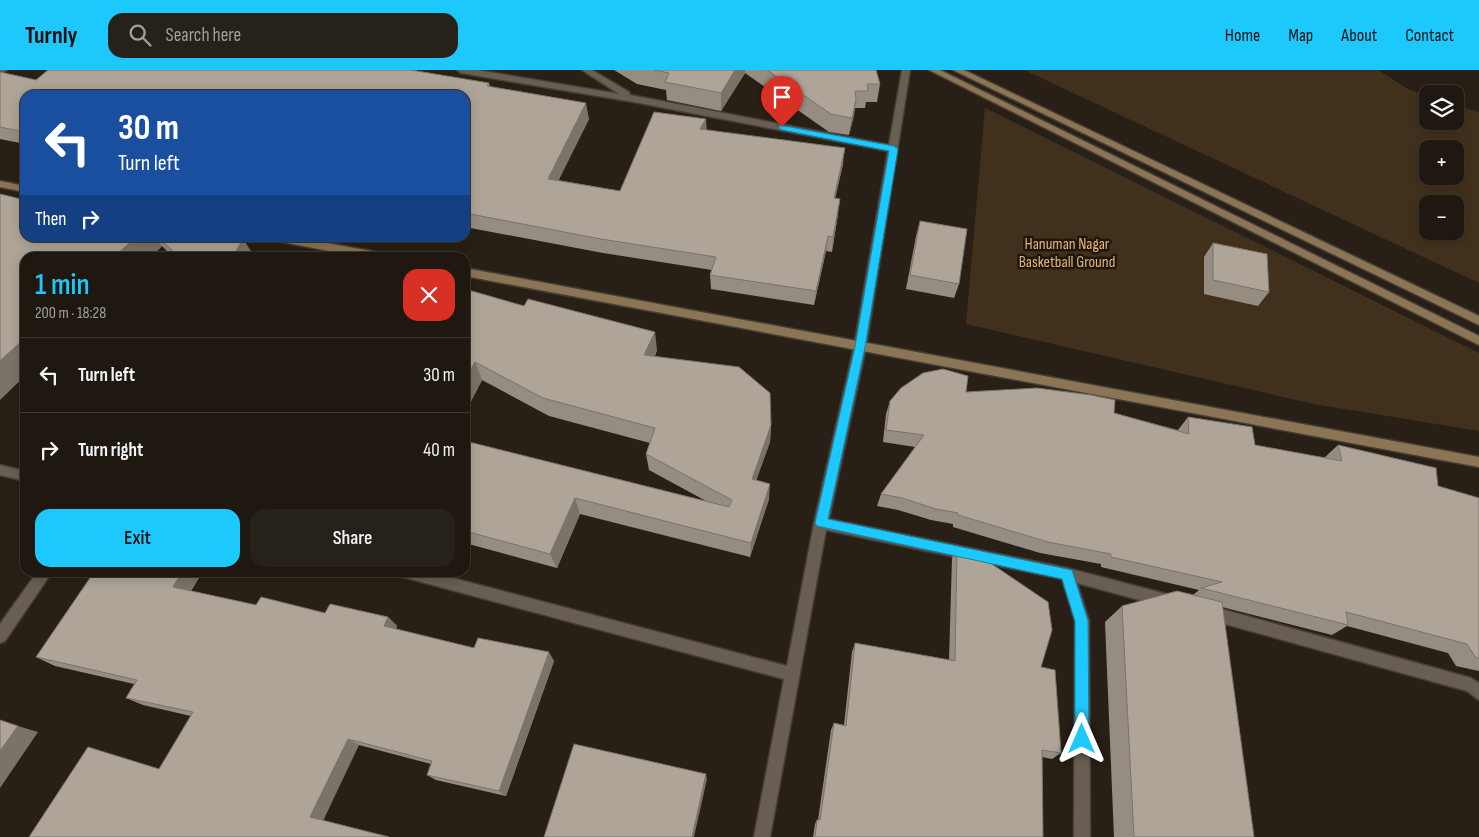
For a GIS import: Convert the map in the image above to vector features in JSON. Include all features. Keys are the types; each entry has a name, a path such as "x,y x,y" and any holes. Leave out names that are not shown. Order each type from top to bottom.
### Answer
{"main road":[{"path":"933,70 1479,341"},
{"path":"957,70 1479,321"},
{"path":"0,184 20,188"},
{"path":"303,242 356,252"},
{"path":"470,273 1479,462"}],"street":[{"path":"462,70 634,99 894,149"},
{"path":"586,70 634,99"},
{"path":"762,837 791,674 821,523 860,347 906,70"},
{"path":"0,470 20,475"},
{"path":"821,523 1067,574 1471,685 1479,693"},
{"path":"1067,574 1082,621 1082,837"},
{"path":"0,636 41,577"},
{"path":"423,577 791,674"}],"green space":[{"path":"1024,70 1378,70 1408,89 1419,93 1419,130 1464,130 1464,108 1479,112 1479,283"},
{"name":"Hanuman Nagar Basketball Ground","path":"985,108 1479,353 1479,431 1314,404 966,324"}],"building":[{"path":"48,70 411,70 489,83 487,86 586,103 548,179 620,191 654,112 706,119 700,129 845,148 834,198 840,199 833,237 828,236 816,291 710,275 716,257 601,239 470,214 470,90 20,90 20,131 0,127 0,72 36,80"},
{"path":"654,70 735,70 721,93 665,82 669,73"},
{"path":"767,70 876,70 880,84 867,84 868,91 855,91 856,99 852,118 831,114"},
{"path":"0,194 20,199 20,242 131,242 120,252 20,252 20,343 0,361"},
{"path":"920,221 967,229 959,284 910,275"},
{"path":"163,242 241,242 235,252 173,251"},
{"path":"1213,243 1267,254 1269,292 1213,280"},
{"path":"470,290 524,306 528,299 655,332 644,355 739,367 770,393 771,425 752,479 770,484 751,543 575,498 550,554 470,532 470,442 729,507 732,500 646,454 655,428 543,398 475,362 470,371"},
{"path":"943,369 968,376 966,392 1037,388 1091,395 1115,400 1114,413 1189,434 1188,417 1252,427 1255,445 1342,461 1338,445 1436,468 1438,486 1479,498 1479,658 1476,658 1467,644 1346,612 1348,625 1201,588 1222,582 1111,557 1111,554 1048,542 958,515 958,513 881,494 924,435 886,430 890,401 901,388 923,373"},
{"path":"957,548 971,550 1048,602 1052,630 1041,667 1055,670 1061,753 1042,750 1043,837 815,837 817,820 820,820 834,723 846,726 855,643 955,661"},
{"path":"91,577 179,577 173,587 256,605 261,597 325,613 330,604 388,617 384,626 474,648 478,638 549,652 499,791 427,775 432,761 348,739 310,817 389,837 29,837 88,747 159,769 193,712 126,698 137,680 36,657"},
{"path":"1177,591 1222,602 1254,837 1134,837 1122,606"},
{"path":"0,720 18,726 0,751"},
{"path":"574,744 706,774 692,837 544,837"}],"route":[{"path":"782,127 894,149 860,347 821,523 1067,574 1082,621 1082,739"}]}
